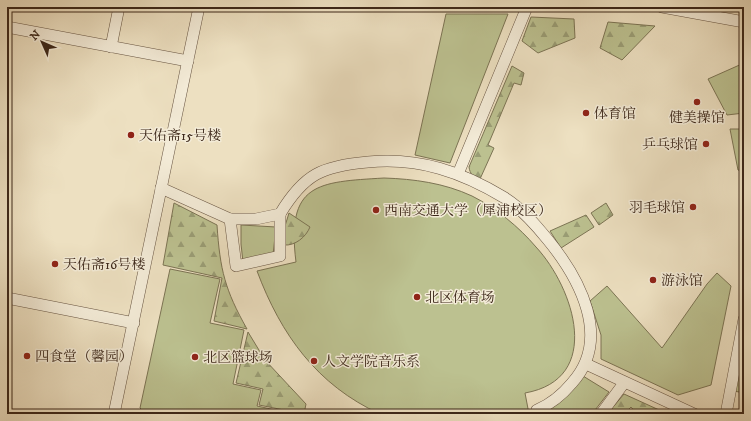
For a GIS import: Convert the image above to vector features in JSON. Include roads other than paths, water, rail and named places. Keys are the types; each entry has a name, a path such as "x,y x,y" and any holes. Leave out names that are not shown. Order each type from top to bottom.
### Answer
{"street":[{"path":"111,47 119,7"},
{"path":"114,414 199,7"},
{"path":"458,174 527,7"},
{"path":"662,7 744,22"},
{"path":"7,27 188,61"},
{"path":"230,219 236,266 280,256 280,214 299,186 318,172 345,164 380,161 428,165 458,174 506,199 530,218 566,263 581,289 592,335 586,364 566,390 554,401 537,410 538,414"},
{"path":"162,188 230,219 256,219 280,214"},
{"path":"7,298 134,323"},
{"path":"726,414 744,319"},
{"path":"586,364 624,383 694,414"},
{"path":"601,414 624,383"}],"place":[{"name":"健美操馆","path":"697,102"},
{"name":"体育馆","path":"586,113"},
{"name":"天佑斋15号楼","path":"131,135"},
{"name":"乒乓球馆","path":"706,144"},
{"name":"羽毛球馆","path":"693,207"},
{"name":"西南交通大学（犀浦校区）","path":"376,210"},
{"name":"天佑斋16号楼","path":"55,264"},
{"name":"游泳馆","path":"653,280"},
{"name":"北区体育场","path":"417,297"},
{"name":"四食堂（馨园）","path":"27,356"},
{"name":"北区篮球场","path":"195,357"},
{"name":"人文学院音乐系","path":"314,361"}]}
